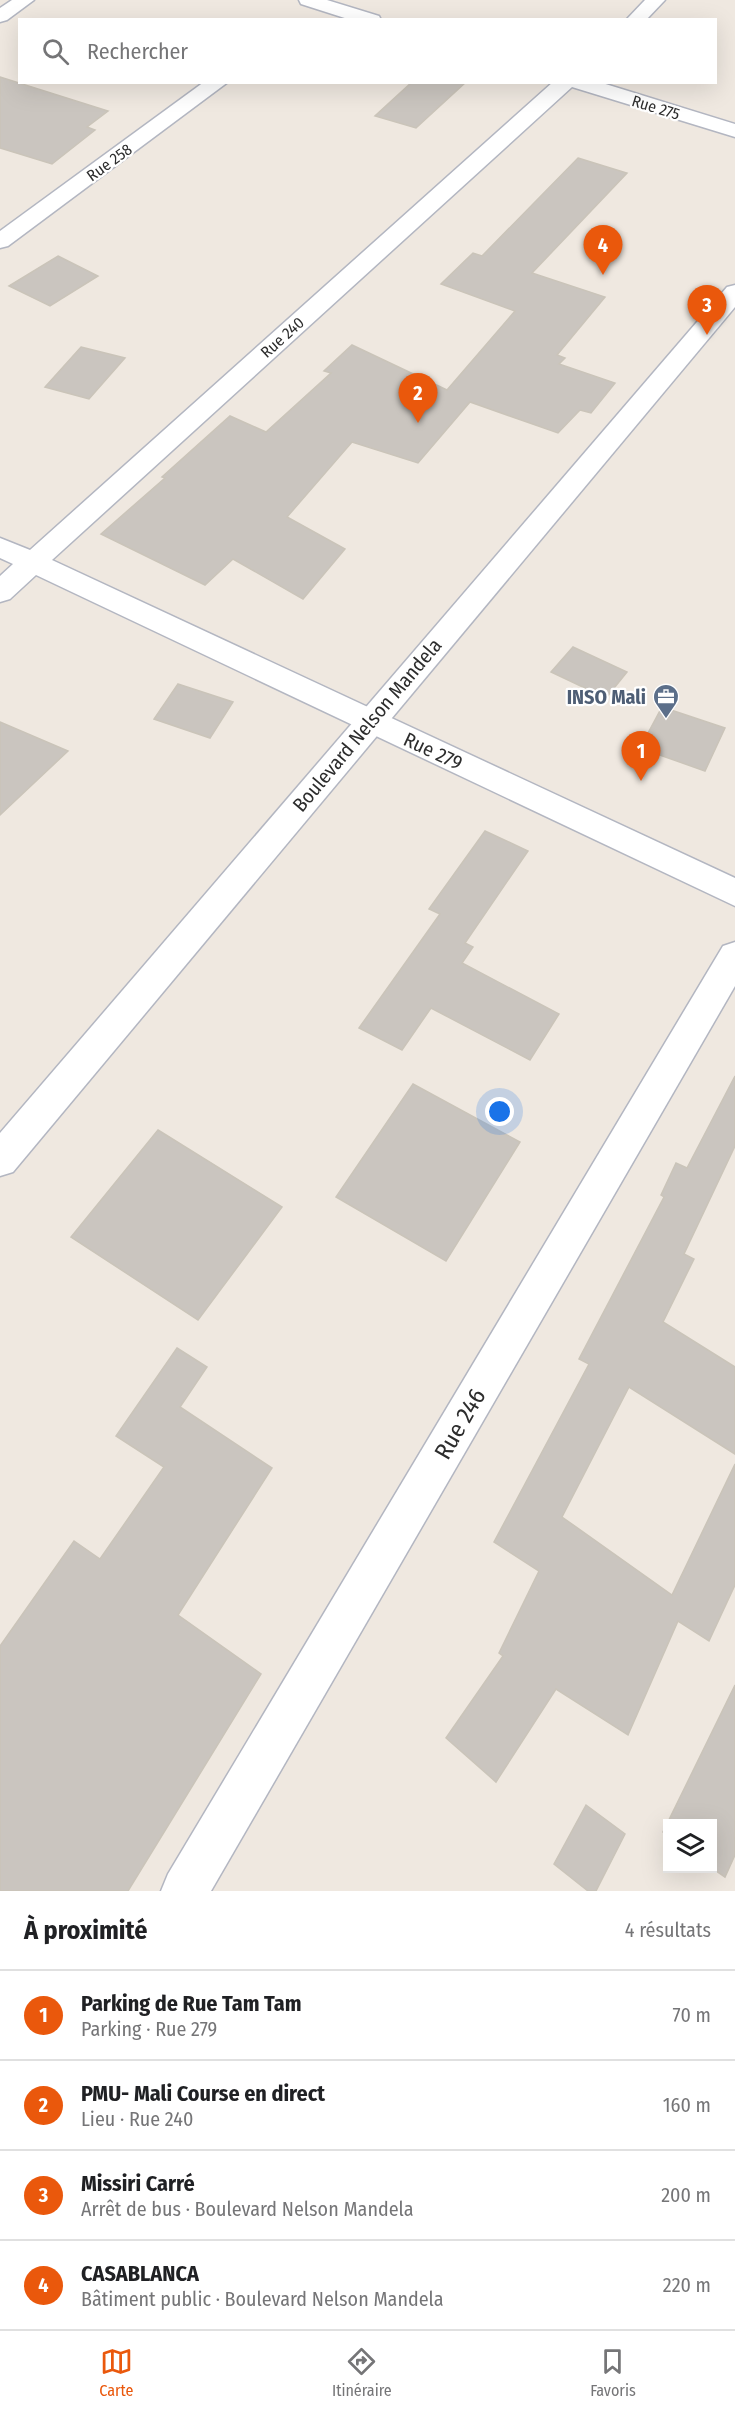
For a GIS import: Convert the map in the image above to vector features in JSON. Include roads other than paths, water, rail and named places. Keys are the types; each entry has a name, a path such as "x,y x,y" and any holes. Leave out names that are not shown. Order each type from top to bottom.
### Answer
{"street":[{"path":"0,16 26,0"},
{"path":"636,18 656,0"},
{"path":"306,18 321,2 366,18"},
{"name":"Rue 258","path":"0,241 215,84"},
{"name":"Rue 240","path":"0,592 563,84"},
{"name":"Rue 275","path":"583,84 735,131"},
{"name":"Boulevard Nelson Mandela","path":"0,1160 735,292"},
{"name":"Rue 279","path":"0,547 735,893"},
{"name":"Rue 246","path":"185,1891 735,956"}],"place":[{"name":"CASABLANCA","path":"603,275"},
{"name":"Missiri Carré","path":"707,335"},
{"name":"PMU- Mali Course en direct","path":"418,423"},
{"name":"INSO Mali","path":"666,720"},
{"name":"Parking de Rue Tam Tam","path":"641,781"}]}
